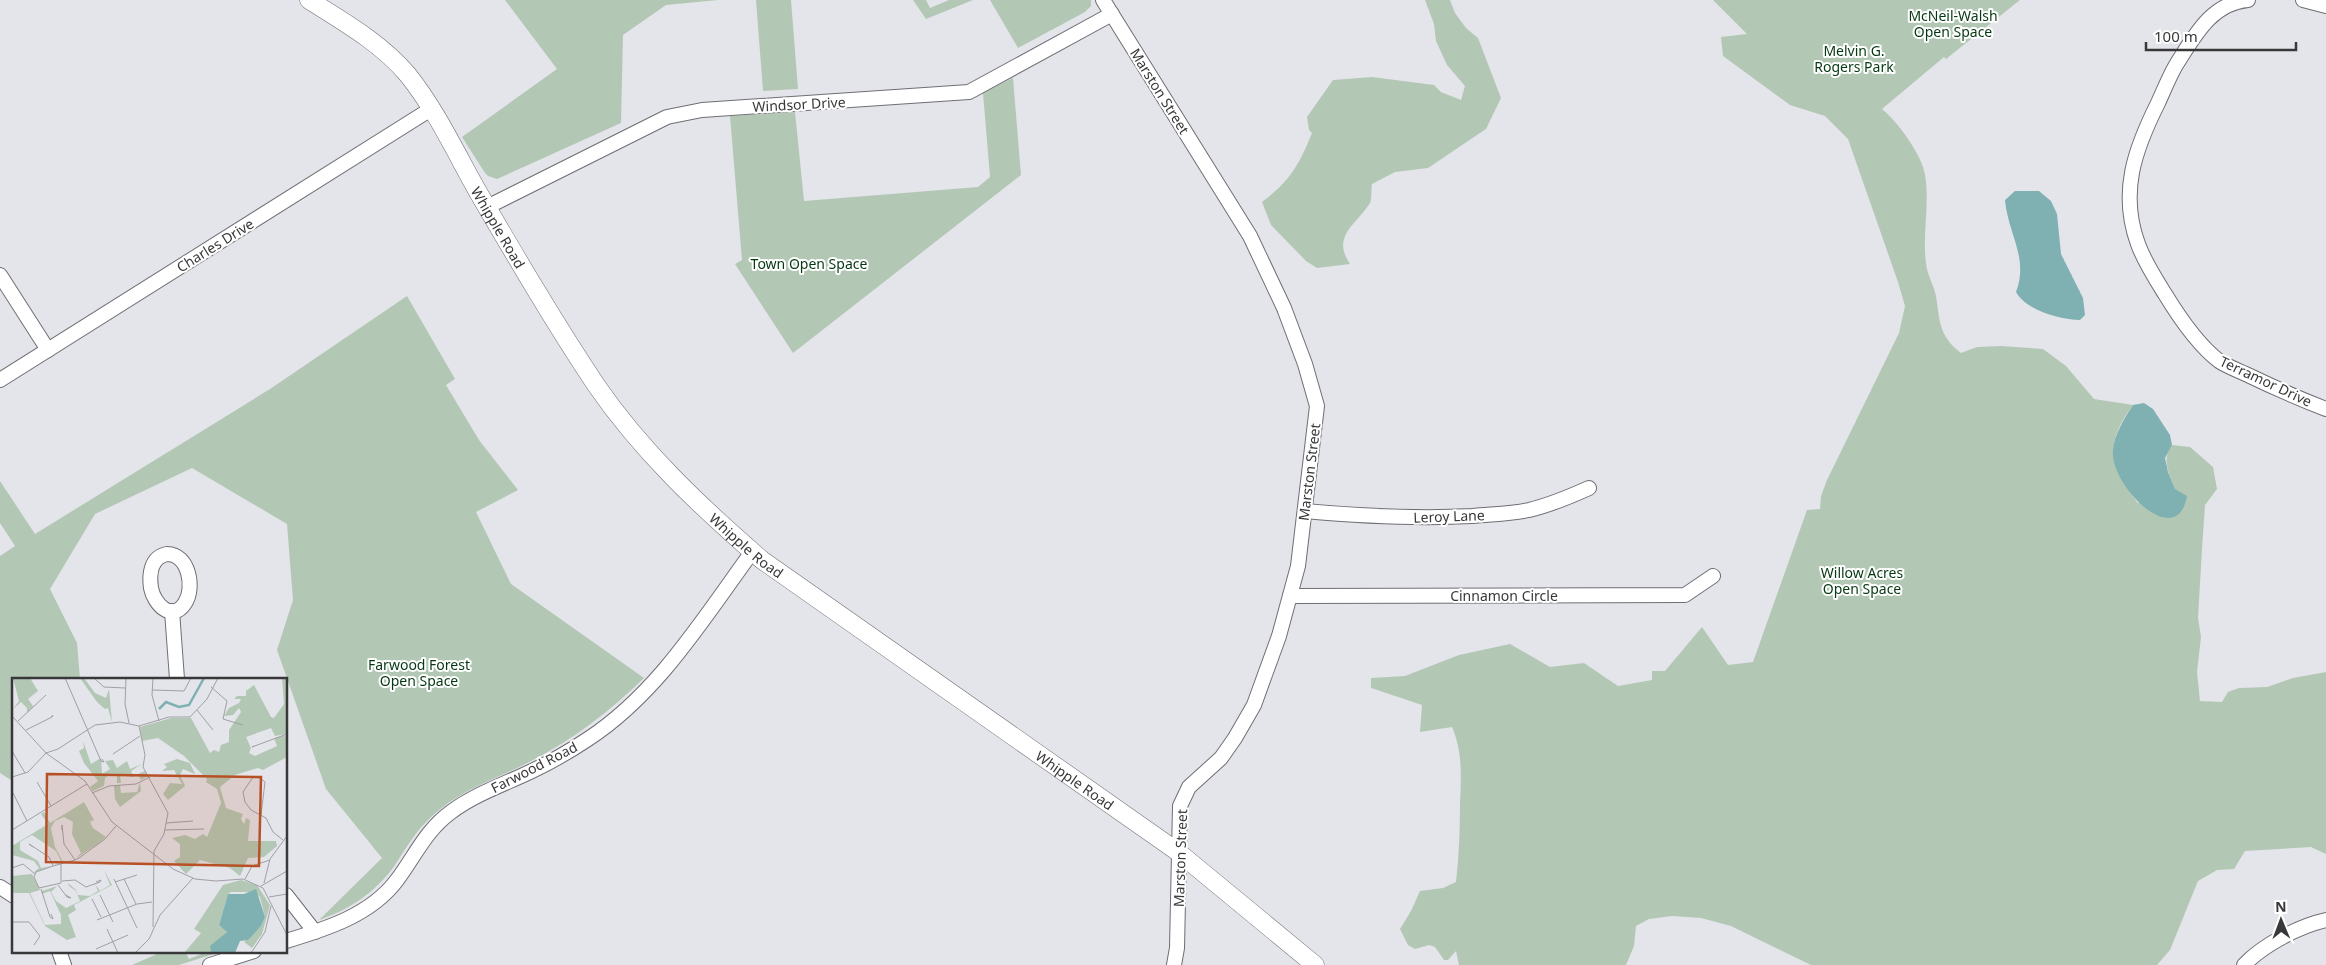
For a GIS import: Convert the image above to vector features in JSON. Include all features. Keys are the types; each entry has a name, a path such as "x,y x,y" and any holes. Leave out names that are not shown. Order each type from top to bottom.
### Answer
{"main road":[{"name":"Whipple Road","path":"309,0 353,28 381,49 408,75 431,109 520,266 598,386 660,465 714,519 752,552 1178,852 1316,965"}],"street":[{"name":"Marston Street","path":"1103,0 1250,236 1284,308 1305,364 1317,406 1298,566 1279,636 1254,705 1235,738 1221,758 1189,787 1180,806 1177,948 1174,965"},
{"name":"Terramor Drive","path":"2248,0 2236,1 2216,11 2199,28 2174,68 2142,136 2134,158 2129,194 2132,220 2138,244 2151,270 2170,302 2204,348 2220,362 2326,409"},
{"path":"2303,0 2326,6"},
{"name":"Windsor Drive","path":"487,207 667,117 702,110 969,92 1112,14"},
{"name":"Charles Drive","path":"0,380 431,109"},
{"path":"0,275 48,350"},
{"name":"Leroy Lane","path":"1304,511 1360,516 1432,518 1504,514 1528,510 1559,501 1589,488"},
{"name":"Farwood Road","path":"288,940 345,921 378,900 398,879 425,837 452,811 472,798 548,763 588,739 614,720 638,699 679,652 752,552"},
{"name":"Cinnamon Circle","path":"1290,596 1685,595 1714,576"},
{"path":"172,611 177,678"},
{"path":"0,887 12,895"},
{"path":"288,898 315,932"},
{"path":"2244,965 2279,939 2314,923 2326,920"},
{"path":"59,952 64,965"},
{"path":"210,965 251,952"}],"green space":[{"path":"505,0 718,0 666,5 623,35 621,123 497,179 485,173 462,137 557,69"},
{"path":"756,0 791,0 798,89 763,91"},
{"path":"913,0 926,0 930,8 949,0 973,0 926,19"},
{"path":"990,0 1091,0 1091,6 1085,12 1018,48"},
{"path":"1425,0 1450,0 1455,13 1466,28 1478,38 1501,98 1486,129 1428,168 1395,172 1372,184 1370,203 1344,238 1343,246 1350,264 1317,268 1306,261 1271,225 1262,202 1280,187 1293,172 1312,133 1309,130 1307,117 1333,80 1372,77 1434,85 1441,92 1461,100 1465,86 1447,65 1436,41 1434,24"},
{"path":"1713,0 2020,0 1946,59 1944,57 1882,109 1908,139 1923,167 1927,197 1926,263 1935,292 1944,334 1948,341 1961,353 1977,347 2001,346 2043,349 2066,366 2094,399 2133,405 2117,432 2114,443 2114,455 2121,478 2138,503 2175,489 2167,467 2167,456 2172,445 2190,447 2213,467 2217,489 2205,505 2198,618 2201,637 2197,672 2200,701 2222,702 2228,692 2239,688 2267,687 2293,678 2326,672 2326,854 2311,847 2245,851 2234,869 2217,870 2198,881 2170,950 2157,965 1811,965 1731,926 1701,918 1672,916 1649,919 1636,926 1634,946 1626,965 1459,965 1456,951 1448,960 1444,960 1435,947 1429,945 1415,949 1408,945 1400,929 1420,891 1443,888 1456,882 1460,833 1460,755 1452,727 1420,732 1422,705 1371,688 1371,678 1405,676 1459,655 1510,644 1550,667 1584,663 1618,686 1652,680 1652,671 1665,671 1702,627 1728,665 1753,662 1807,510 1820,509 1821,496 1827,480 1899,333 1905,306 1848,139 1825,116 1790,105 1723,56 1721,37 1747,34"},
{"name":"Town Open Space","path":"1013,78 1021,175 793,353 735,264 742,260 730,116 795,112 804,201 978,187 990,177 983,93"},
{"name":"Farwood Forest Open Space","path":"407,296 455,379 446,385 479,440 518,490 476,512 511,584 644,678 618,702 562,744 454,799 431,817 421,828 388,875 371,892 341,911 319,920 382,858 326,789 277,650 293,600 287,524 192,468 95,514 50,589 77,643 80,678 12,678 12,781 0,773 0,556 15,546 0,523 0,481 35,534 270,389"},
{"path":"162,952 186,952 189,959 206,952 220,952 179,965 132,965"}],"water":[{"path":"2015,191 2039,191 2051,201 2057,214 2061,254 2083,298 2085,315 2080,320 2045,313 2021,299 2016,292 2019,280 2019,257 2005,200"},
{"path":"2144,403 2153,409 2170,435 2172,445 2165,458 2168,472 2175,489 2187,496 2181,512 2171,518 2158,516 2145,508 2121,480 2115,464 2113,450 2120,426 2133,405"}],"park label":[{"name":"McNeil-Walsh Open Space","path":"1953,24"},
{"name":"Melvin G. Rogers Park","path":"1854,58"},
{"name":"Willow Acres Open Space","path":"1862,580"}]}
